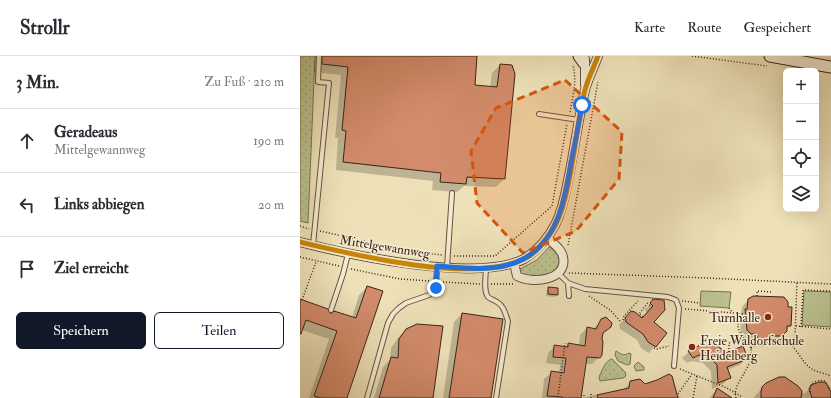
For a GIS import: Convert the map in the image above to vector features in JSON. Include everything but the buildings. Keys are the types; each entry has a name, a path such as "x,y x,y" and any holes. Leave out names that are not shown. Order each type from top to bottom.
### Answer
{"main road":[{"path":"771,61 831,66"}],"street":[{"name":"Mittelgewannweg","path":"300,242 348,254 382,260 447,267 486,268 514,263 530,255 547,238 556,223 564,202 585,88 598,56"},
{"name":"Mittelgewannweg","path":"580,59 585,88"},
{"path":"514,263 517,276 521,278 545,279 560,274 563,264 563,257 561,252 547,238"}],"lane":[{"path":"313,245 329,83 318,82 319,56"},
{"path":"539,114 579,120"},
{"path":"447,267 452,193"},
{"path":"331,310 348,254"},
{"path":"367,398 388,322 393,314 406,304 430,295 436,288 437,266"},
{"path":"486,268 487,295 489,298 498,302 504,309 508,320 496,398"},
{"path":"560,274 568,283 584,289 641,296 668,296 676,300 680,308 674,366"},
{"path":"568,283 569,296"}],"path":[{"path":"692,56 771,61"},
{"path":"300,226 408,251 448,255 495,256 552,206 569,118 575,73 580,59"},
{"path":"566,251 598,80"},
{"path":"302,300 316,261"},
{"path":"560,274 831,284"},
{"path":"790,344 795,337 798,282"},
{"path":"579,287 621,320 641,296 647,304 652,307"},
{"path":"801,327 803,290 831,291"},
{"path":"757,296 758,291 772,292"},
{"path":"676,300 700,303"},
{"path":"643,318 639,314 647,304"},
{"path":"680,308 745,314"},
{"path":"729,308 732,312"},
{"path":"736,398 736,387 751,359 752,348 741,334 737,325 740,314"},
{"path":"796,326 831,329"},
{"path":"729,352 729,343 735,340 746,341"},
{"path":"752,348 760,343 782,342 790,344 810,368 831,376"},
{"path":"558,396 565,343"},
{"path":"654,348 660,349 676,344"},
{"path":"674,366 742,397"},
{"path":"678,394 692,374"},
{"path":"693,398 697,376"},
{"path":"810,392 809,387 819,381 826,381 829,388 831,388"}],"highlighted area":[{"path":"565,80 622,132 619,179 576,231 523,253 477,203 471,151 496,108"}],"green space":[{"path":"300,56 315,56 308,223 300,221"},
{"path":"549,247 557,254 559,258 560,262 557,269 548,275 541,276 520,274 518,270 537,260"},
{"path":"701,291 731,292 729,308 700,306"},
{"path":"804,291 831,292 831,327 802,325"},
{"path":"616,351 623,355 629,353 631,354 630,364 627,365 618,361 615,355"},
{"path":"611,359 625,372 626,376 623,378 600,381 599,377 604,367"},
{"path":"638,362 644,367 644,370 636,371 634,366"}],"transit line":[{"path":"300,242 381,260 445,268 475,269 502,266 524,259 536,251 547,239 561,212 572,167 585,90 598,56"}],"place":[{"name":"Turnhalle","path":"768,317"},
{"name":"Freie Waldorfschule Heidelberg","path":"692,347"}],"route":[{"path":"436,288 437,266 486,268 514,263 530,255 547,238 556,223 564,202 582,105"}]}
